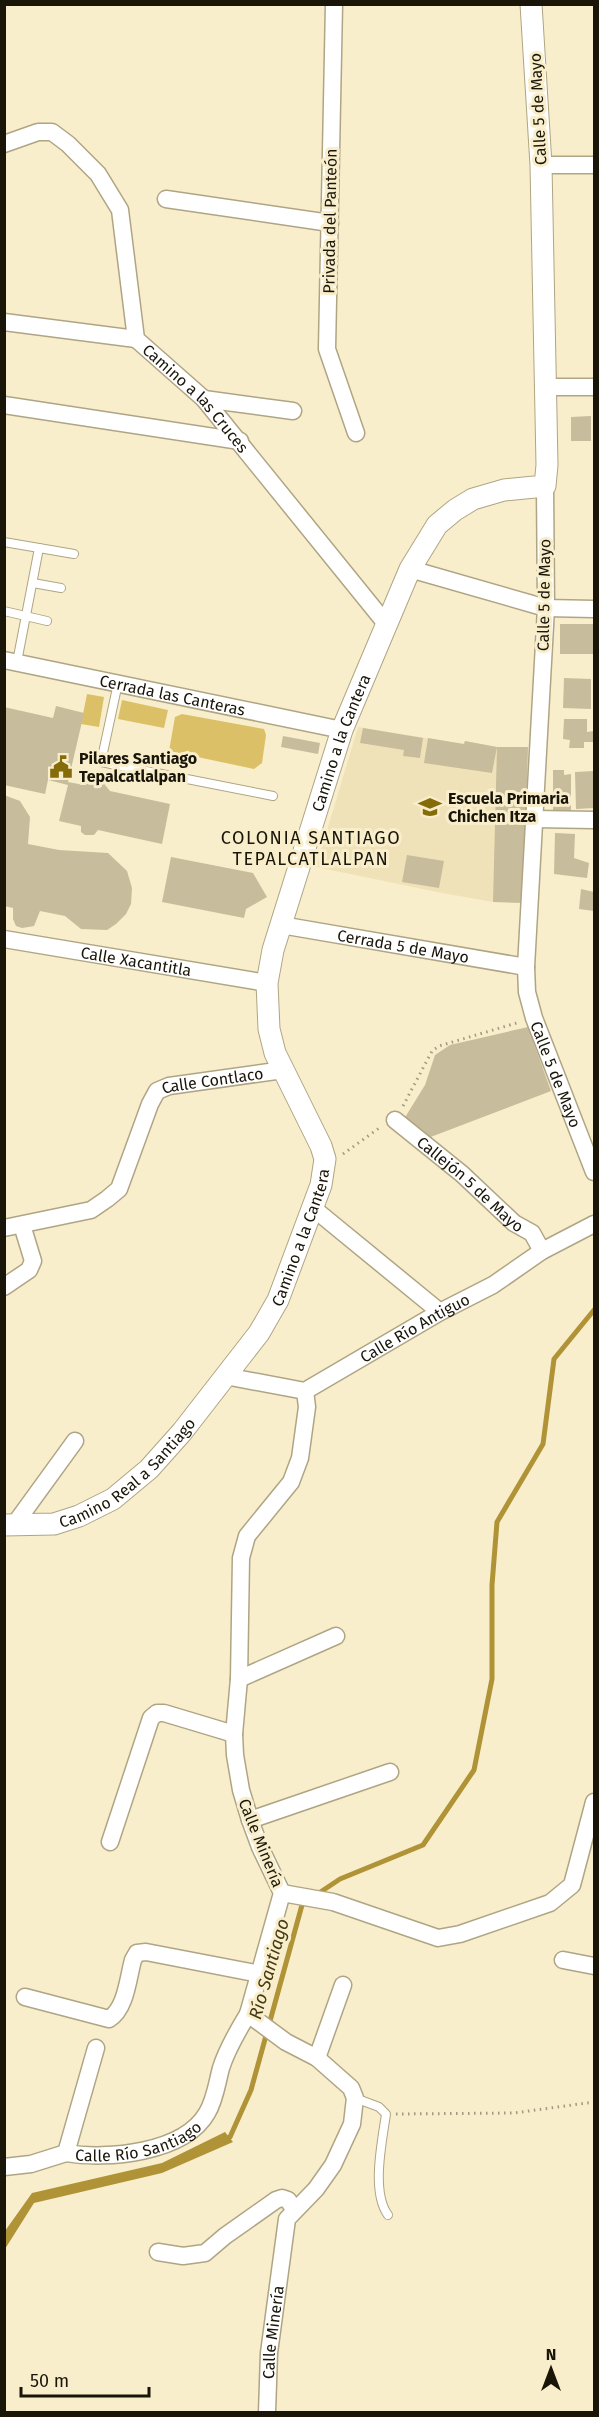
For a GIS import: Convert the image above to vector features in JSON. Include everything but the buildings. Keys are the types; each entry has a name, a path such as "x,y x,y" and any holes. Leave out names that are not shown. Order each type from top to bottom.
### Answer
{"street":[{"name":"Privada del Panteón","path":"334,4 327,350 356,433"},
{"name":"Calle 5 de Mayo","path":"531,4 541,165 547,465 545,486 546,608 526,968 527,992 534,1018 594,1172"},
{"name":"Camino a las Cruces","path":"4,144 38,132 52,132 68,144 98,174 120,210 136,339 204,399 387,625"},
{"path":"541,165 594,165"},
{"path":"166,199 330,224"},
{"path":"4,322 136,339"},
{"path":"545,387 594,387"},
{"path":"204,399 293,411"},
{"path":"4,405 240,441"},
{"name":"Camino a la Cantera","path":"225,1376 259,1332 278,1300 313,1208 325,1167 321,1146 275,1053 269,1029 267,983 273,950 342,730 410,569 437,525 473,499 504,490 545,486"},
{"path":"410,569 546,608 594,609"},
{"name":"Cerrada las Canteras","path":"11,661 342,730"},
{"path":"535,819 594,820"},
{"name":"Cerrada 5 de Mayo","path":"281,925 526,968"},
{"name":"Calle Xacantitla","path":"4,939 267,983"},
{"name":"Calle Contlaco","path":"4,1228 91,1210 119,1189 150,1104 157,1091 169,1086 283,1070"},
{"name":"Callejón 5 de Mayo","path":"395,1120 462,1174 514,1223 532,1233 542,1251"},
{"path":"313,1208 440,1312"},
{"name":"Calle Río Antiguo","path":"305,1391 440,1312 493,1285 542,1251 594,1224"},
{"path":"4,1287 29,1270 33,1261 22,1225"},
{"path":"225,1376 305,1391"},
{"name":"Camino Real a Santiago","path":"9,1525 54,1524 79,1516 113,1499 149,1469 182,1432 225,1376"},
{"name":"Calle Minería","path":"248,2014 282,1893 250,1820 241,1790 234,1734 239,1679 242,1548 247,1536 291,1482 300,1458 306,1430 308,1407 305,1391"},
{"path":"9,1525 75,1441"},
{"path":"239,1679 336,1636"},
{"path":"110,1842 151,1718 157,1713 164,1713 234,1734"},
{"path":"250,1820 390,1772"},
{"path":"282,1893 333,1902 438,1938 460,1934 550,1904 572,1885 594,1802"},
{"path":"25,1997 109,2019 117,2015 132,1960 137,1953 146,1952 261,1974"},
{"path":"563,1960 594,1966"},
{"path":"317,2058 343,1985"},
{"path":"248,2014 286,2042 317,2058 351,2088 354,2098"},
{"name":"Calle Río Santiago","path":"96,2048 66,2153 87,2156 132,2154 177,2139 196,2126 207,2113 231,2041 248,2014"},
{"name":"Calle Minería","path":"270,2411 269,2353 287,2218 315,2189 344,2146 352,2124 354,2098"},
{"path":"4,2167 31,2164 66,2153"},
{"path":"158,2252 183,2256 205,2253 276,2200 282,2198 288,2200 294,2209"}],"lane":[{"path":"4,542 74,554"},
{"path":"11,661 27,616 39,548"},
{"path":"33,583 61,588"},
{"path":"4,611 47,621"},
{"path":"118,683 101,762 273,796"},
{"path":"354,2098 379,2107 386,2114 379,2172 381,2206 388,2215"}],"path":[{"path":"325,1167 382,1126 395,1120 432,1051 439,1046 534,1018"},
{"path":"386,2114 514,2113 594,2102"}],"shaded area":[{"path":"87,694 104,697 99,727 81,724"},
{"path":"122,700 168,710 164,728 118,719"},
{"path":"182,714 264,729 266,735 262,763 254,769 169,751 175,717"},
{"name":"Escuela Primaria Chichen Itza","path":"358,727 463,744 465,741 497,747 528,747 523,903 493,902 316,867"},
{"path":"225,2132 233,2142 162,2173 34,2203 5,2249 5,2231 32,2193 162,2163"}],"waterway":[{"name":"Río Santiago","path":"316,1895 340,1879 423,1845 474,1770 492,1679 492,1585 497,1522 543,1444 554,1359 594,1310"},
{"name":"Río Santiago","path":"224,2140 230,2137 251,2090 302,1905 306,1902"}],"place":[{"name":"Pilares Santiago Tepalcatlalpan","path":"61,767"},
{"name":"Escuela Primaria Chichen Itza","path":"430,807"}],"district":[{"name":"COLONIA SANTIAGO TEPALCATLALPAN","path":"311,848"}]}
